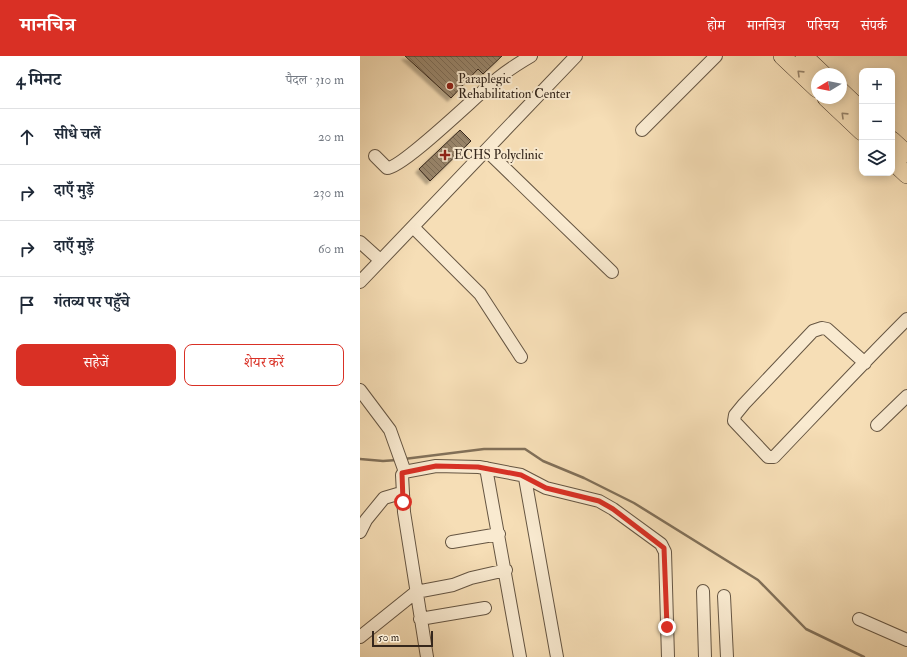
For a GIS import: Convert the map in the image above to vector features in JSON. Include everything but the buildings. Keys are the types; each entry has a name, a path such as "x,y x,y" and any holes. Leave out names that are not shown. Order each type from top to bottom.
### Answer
{"highway":[{"path":"782,56 811,83"},
{"path":"804,56 817,68"},
{"path":"847,97 859,108"},
{"path":"832,104 859,129"},
{"path":"895,143 907,154"},
{"path":"895,164 907,175"}],"street":[{"path":"375,156 388,168 394,166 422,145 498,78 530,56"},
{"path":"360,282 576,56"},
{"path":"642,130 716,56"},
{"path":"486,150 612,272"},
{"path":"413,227 480,294 521,358"},
{"path":"360,242 380,260"},
{"path":"865,363 827,329 818,329 813,332 740,409 735,415 734,421 768,457 772,458 865,363 907,319"},
{"path":"360,390 390,430 403,464 402,493 427,657"},
{"path":"877,425 907,396"},
{"path":"403,464 486,468 521,475 546,488 599,501 613,509 663,546 668,657"},
{"path":"486,468 506,570 520,657"},
{"path":"526,478 557,657"},
{"path":"360,532 366,520 384,498 402,493"},
{"path":"452,542 499,534"},
{"path":"360,637 416,592 453,585 471,578 506,570"},
{"path":"703,591 706,657"},
{"path":"724,596 727,657"},
{"path":"420,619 485,608"},
{"path":"859,619 907,640"}],"waterway":[{"path":"404,459 484,449 525,449 543,461 584,478 634,503 758,580 806,629 864,657"},
{"path":"360,459 383,461 397,460"}],"place":[{"name":"Paraplegic Rehabilitation Center","path":"450,86"},
{"name":"ECHS Polyclinic","path":"445,155"}],"route":[{"path":"403,502 401,484 402,473 436,466 478,467 521,475 546,488 599,501 613,509 663,546 665,552 667,627"}]}
